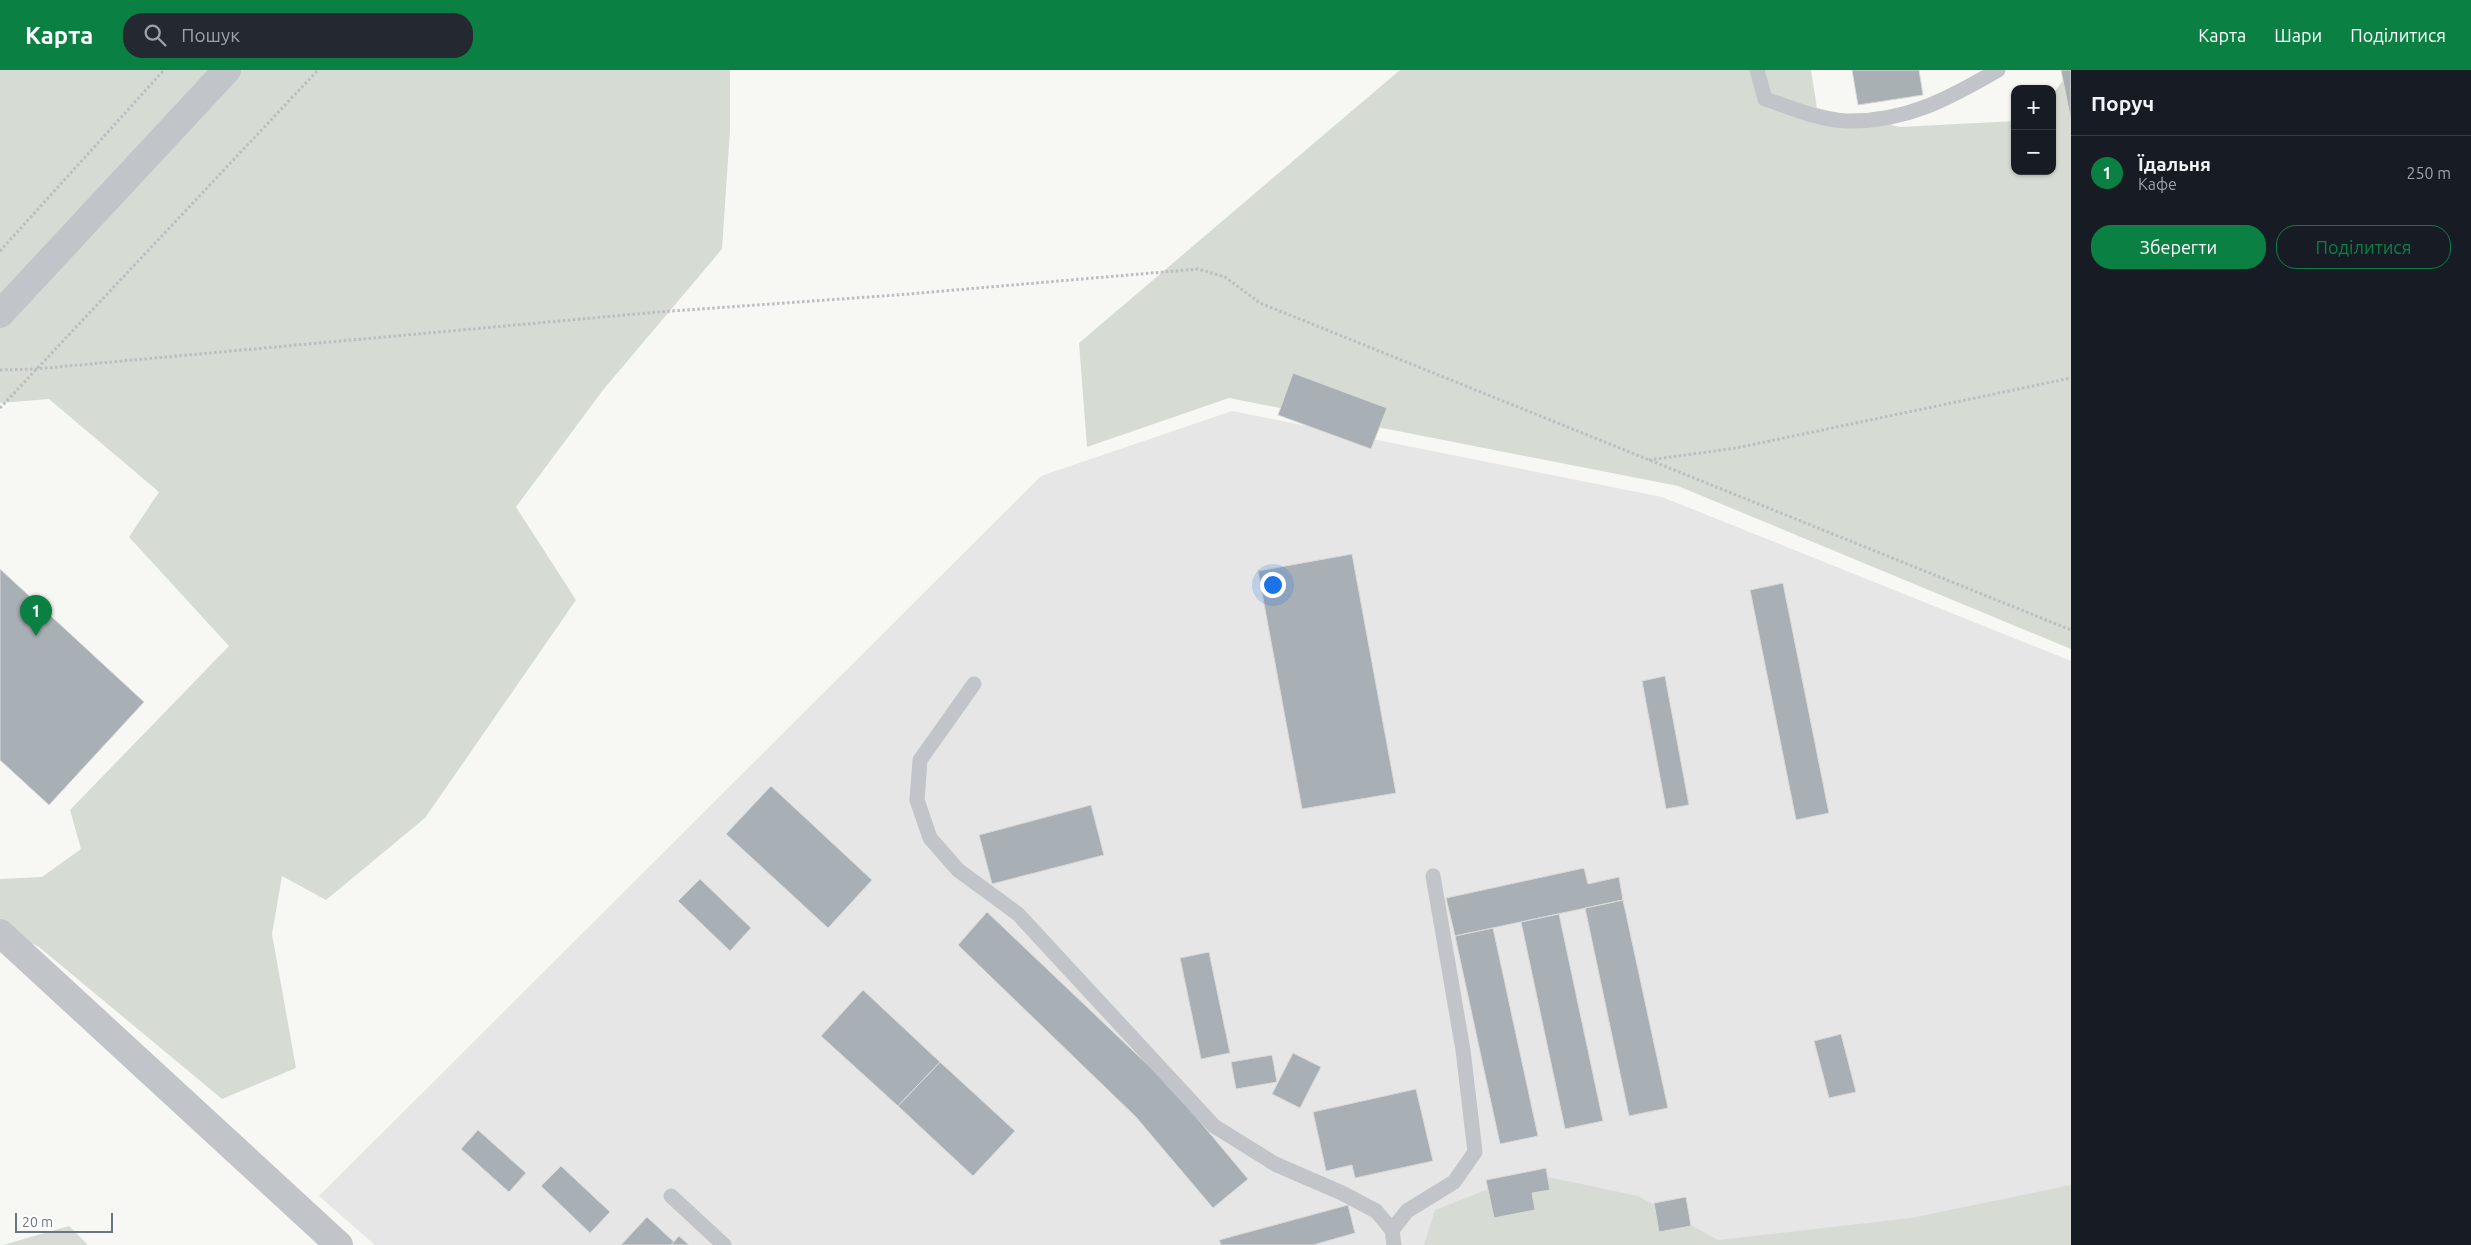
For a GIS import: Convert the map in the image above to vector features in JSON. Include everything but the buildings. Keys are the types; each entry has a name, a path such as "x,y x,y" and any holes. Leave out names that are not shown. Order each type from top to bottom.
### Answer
{"street":[{"path":"0,314 227,70"},
{"path":"0,933 339,1245"}],"lane":[{"path":"1757,70 1765,99 1804,112 1846,121 1896,117 1915,111 1943,101 1998,70"},
{"path":"974,684 920,760 917,800 930,838 958,870 1018,914 1214,1126 1275,1164 1342,1193 1376,1211 1393,1238"},
{"path":"1393,1238 1407,1211 1454,1182 1475,1152 1463,1050 1433,876"},
{"path":"671,1196 724,1245"}],"path":[{"path":"0,251 164,70"},
{"path":"0,408 318,70"},
{"path":"0,370 35,369 658,312 897,295 1198,269 1225,277 1260,303 2071,630"},
{"path":"1648,460 1736,448 2071,378"}],"shaded area":[{"path":"0,70 730,70 730,130 722,249 603,390 516,507 576,600 425,818 326,900 282,876 272,934 296,1068 222,1099 39,947 0,926 0,879 42,877 81,849 70,810 229,646 129,537 159,492 49,399 0,403"},
{"path":"1400,70 1811,70 1817,108 1900,127 2011,121 2011,175 2056,175 2056,90 2071,70 2071,649 1678,486 1229,398 1087,447 1079,343"},
{"path":"1232,411 1662,497 2071,661 2071,1245 375,1245 319,1196 1041,476"},
{"path":"1529,1173 1638,1196 1718,1240 1911,1218 2071,1185 2071,1245 1424,1245 1435,1210"},
{"path":"69,1226 88,1245 3,1245"}],"place":[{"name":"Їдальня","path":"36,636"}]}
